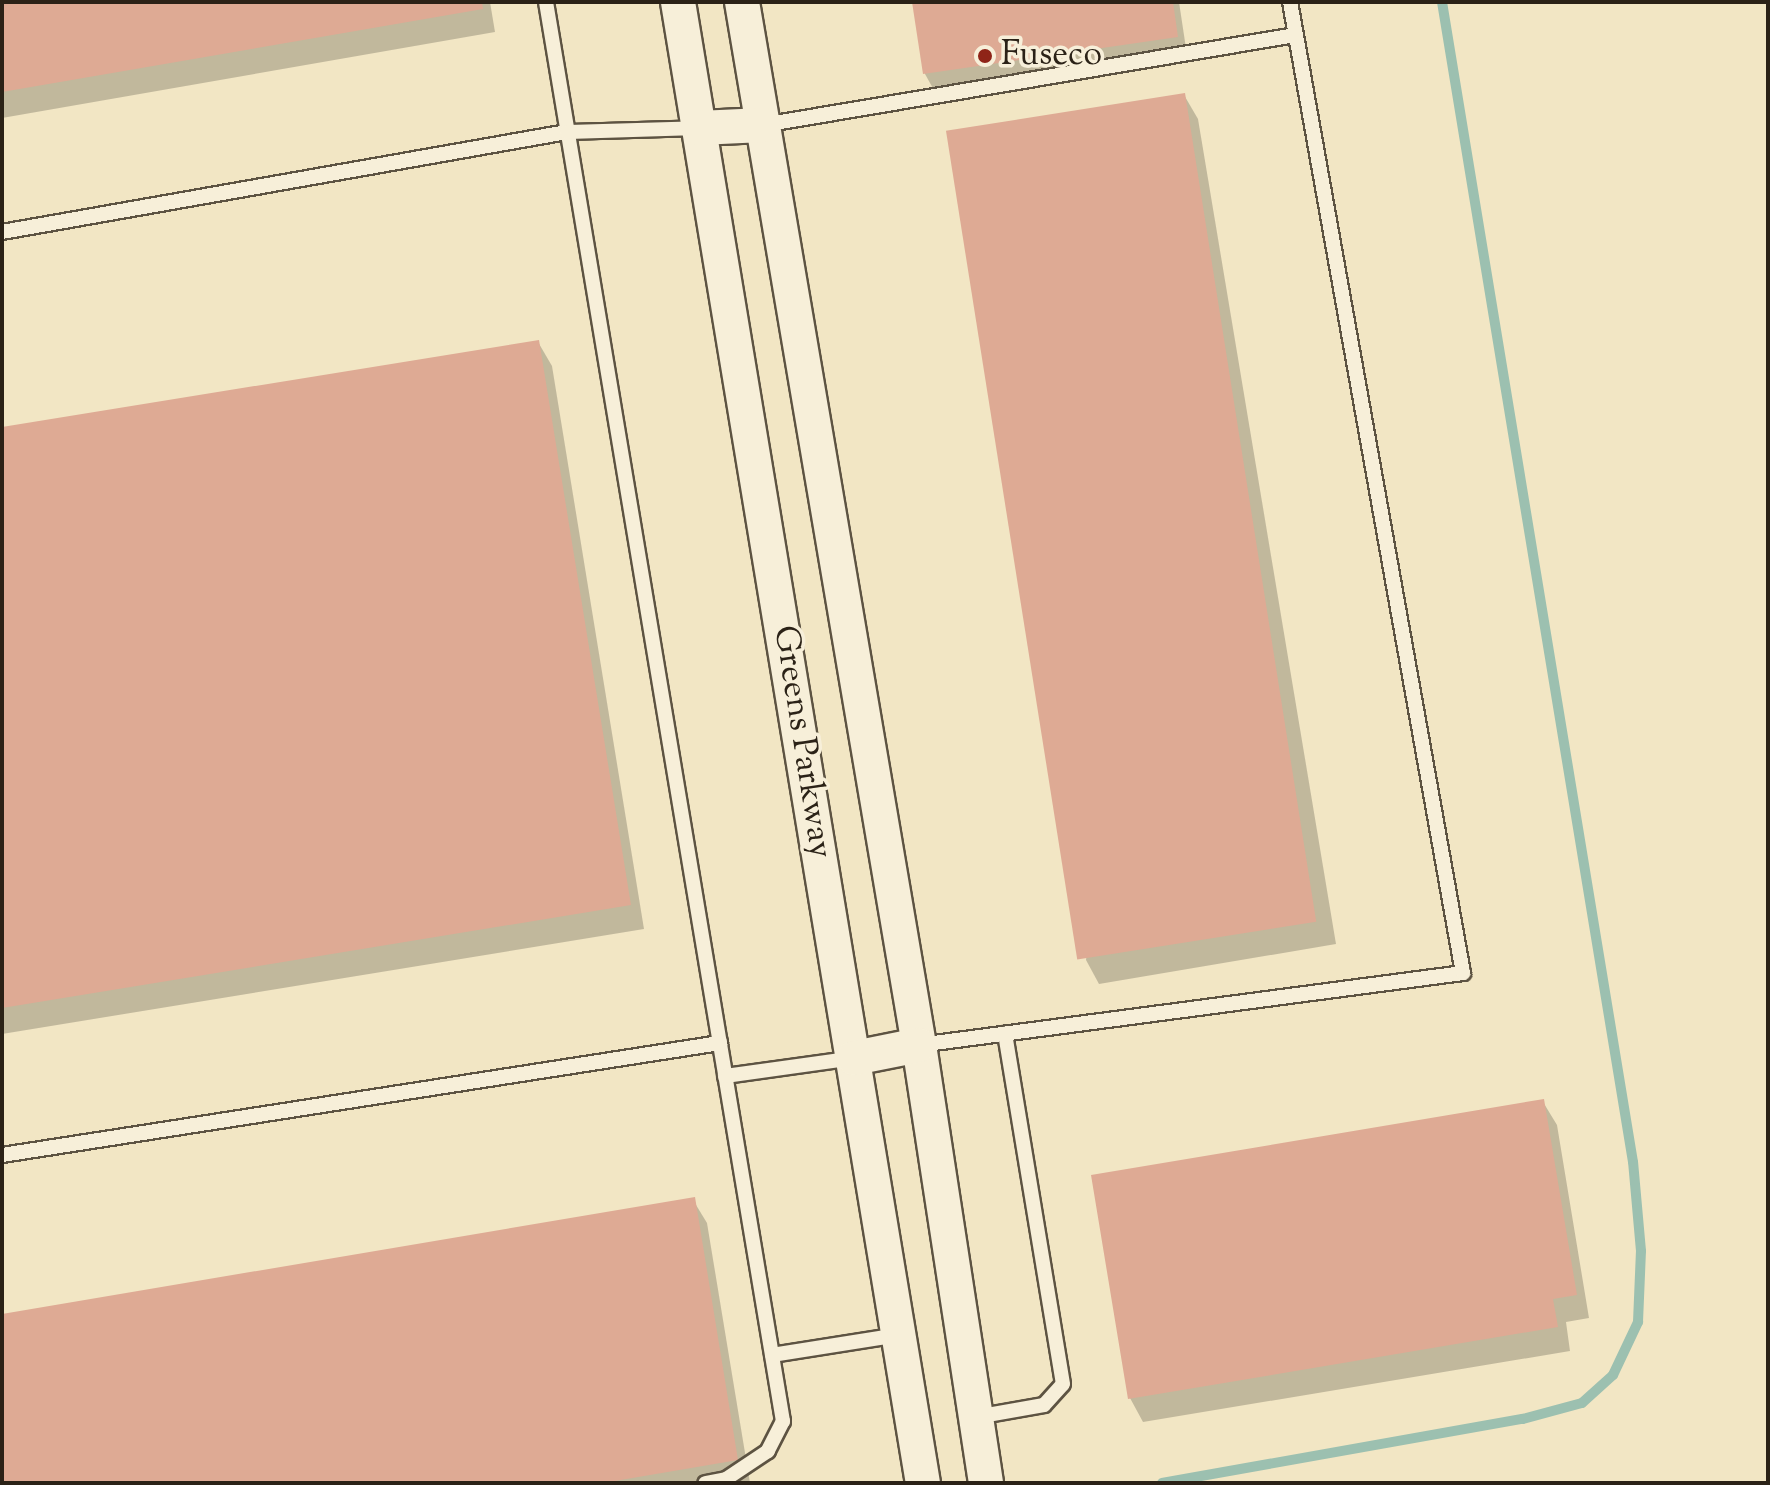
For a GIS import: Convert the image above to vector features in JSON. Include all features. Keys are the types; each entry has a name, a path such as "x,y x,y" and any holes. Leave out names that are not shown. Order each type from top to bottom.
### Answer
{"street":[{"name":"Greens Parkway","path":"678,2 922,1477"},
{"name":"Greens Parkway","path":"742,2 919,1045 984,1471"},
{"path":"699,128 763,125"},
{"path":"854,1058 919,1045"}],"lane":[{"path":"546,2 783,1421 768,1451 726,1479 705,1483"},
{"path":"919,1045 1463,973 1290,2"},
{"path":"763,125 1295,35"},
{"path":"2,232 567,132 699,128"},
{"path":"975,1418 1044,1405 1063,1384 1005,1034"},
{"path":"2,1155 720,1043"},
{"path":"725,1076 854,1058"},
{"path":"772,1355 899,1335"}],"building":[{"path":"2,2 482,2 483,9 2,92"},
{"name":"Fuseco","path":"912,2 1173,2 1178,37 923,74"},
{"path":"1185,93 1316,922 1077,960 946,131"},
{"path":"539,340 631,905 2,1008 2,427"},
{"path":"1544,1099 1577,1295 1553,1299 1558,1327 1128,1399 1091,1175"},
{"path":"695,1197 738,1460 603,1483 2,1483 2,1314"}],"waterway":[{"path":"1162,1483 1523,1419 1582,1403 1613,1375 1638,1322 1641,1251 1633,1162 1442,2"}],"place":[{"name":"Fuseco","path":"985,56"}]}
